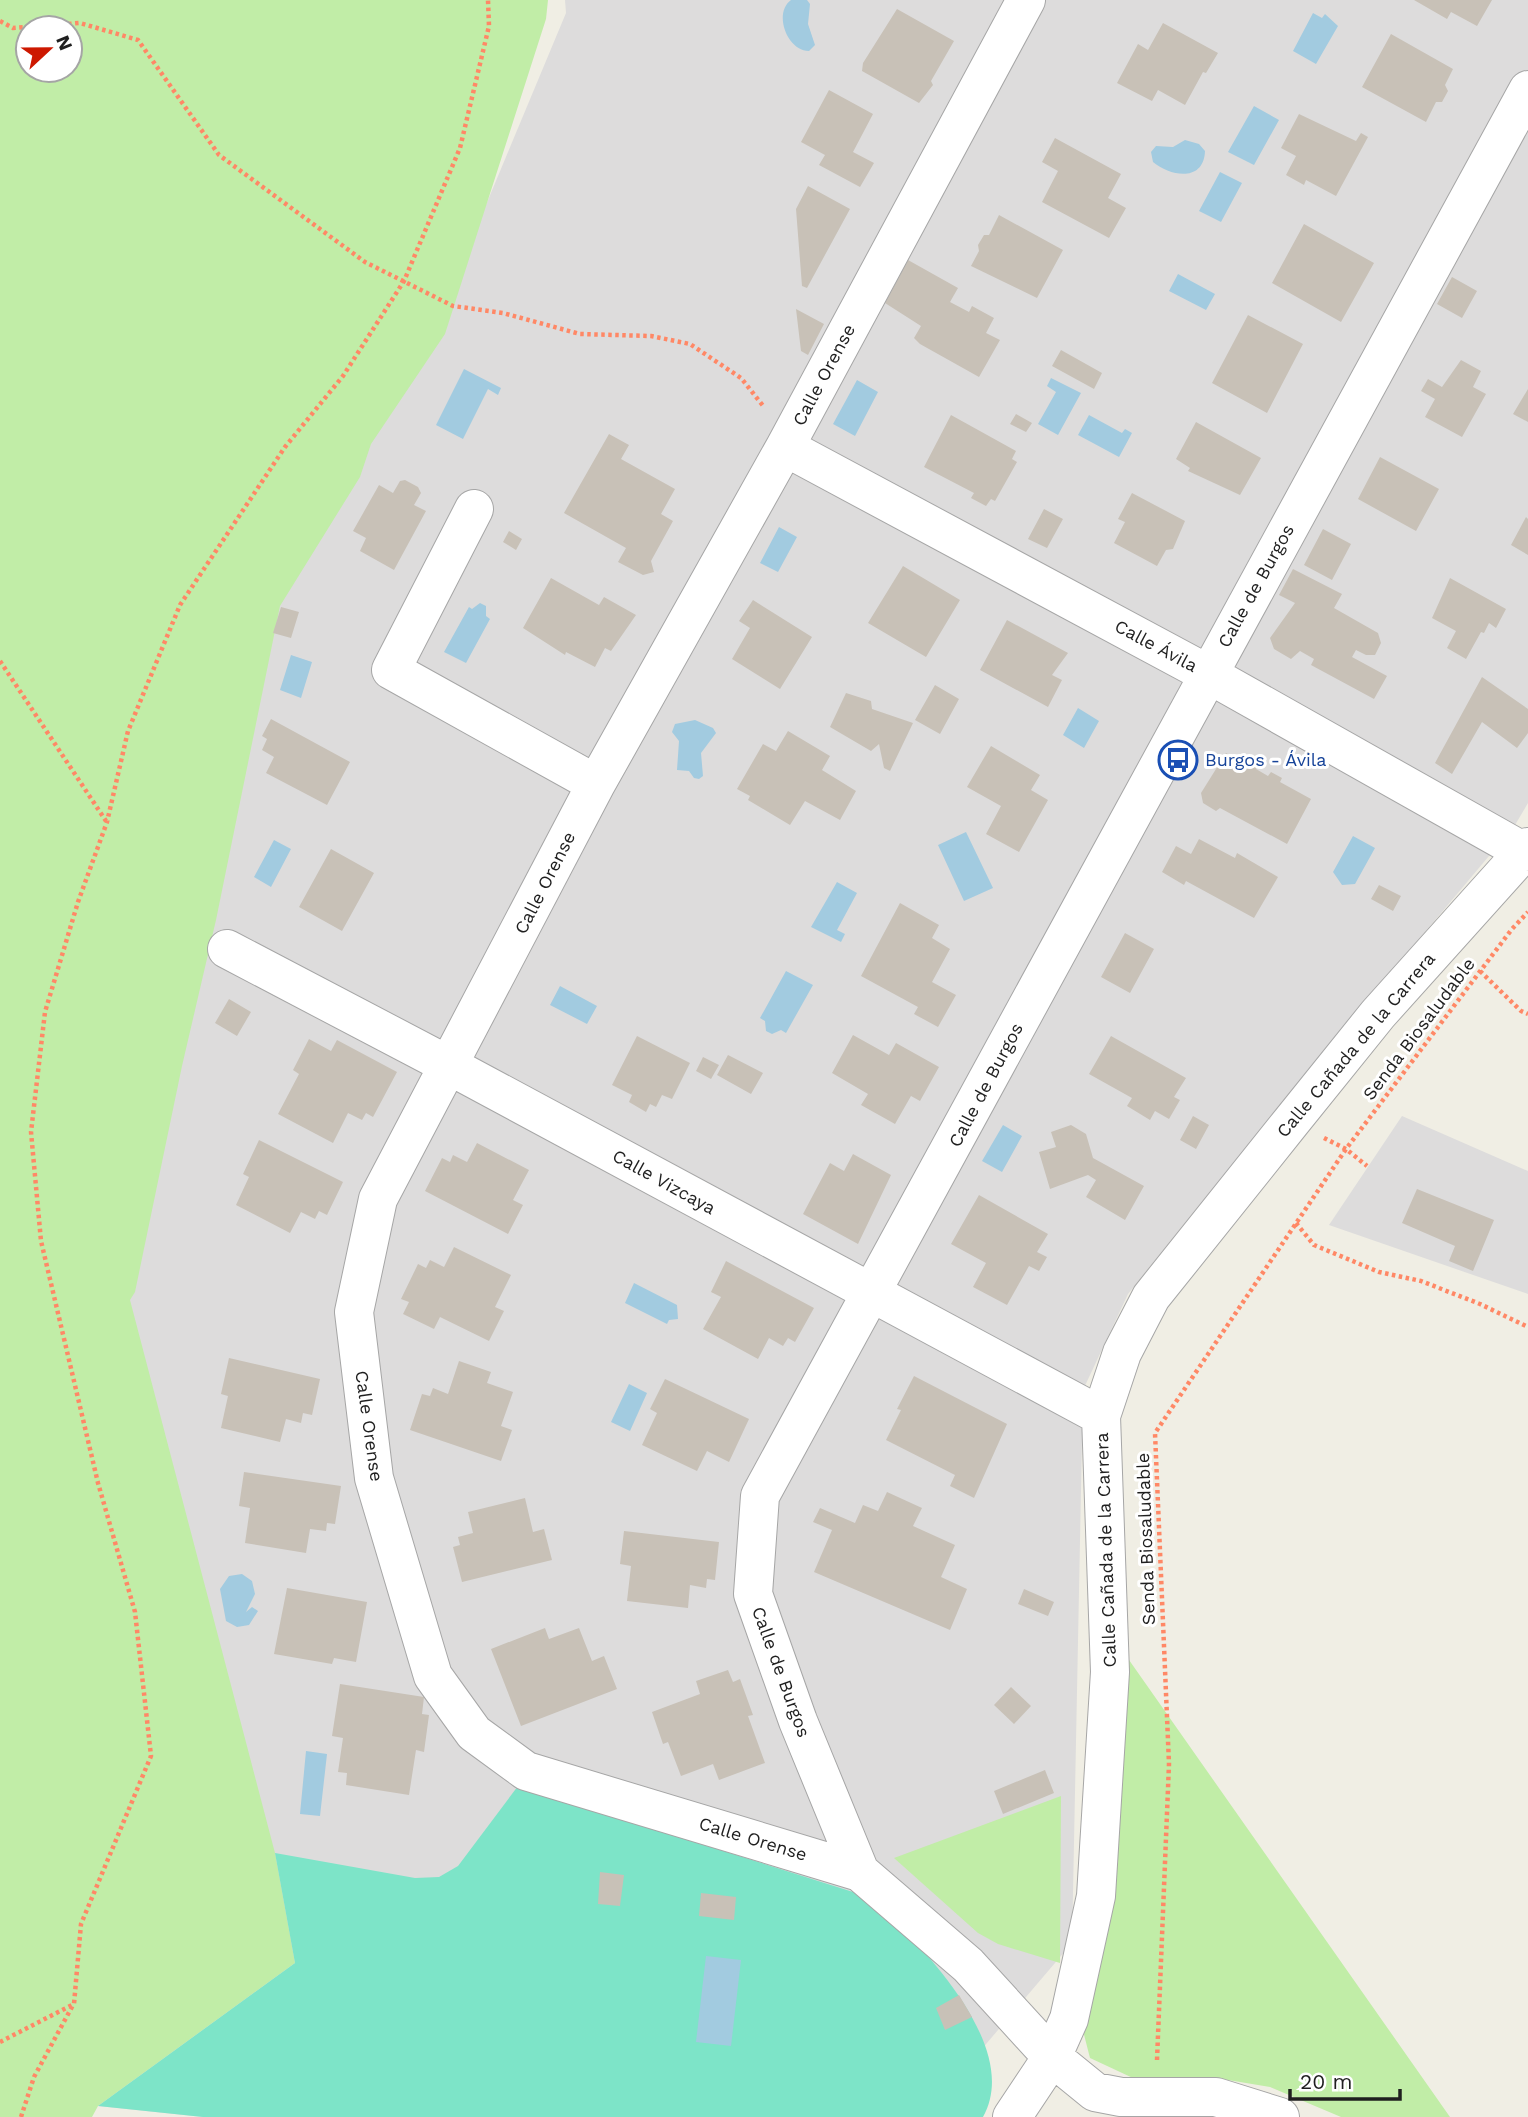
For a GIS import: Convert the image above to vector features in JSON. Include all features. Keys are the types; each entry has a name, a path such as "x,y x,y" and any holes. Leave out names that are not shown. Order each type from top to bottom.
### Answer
{"street":[{"name":"Calle Orense","path":"860,1872 526,1771 474,1733 433,1676 374,1478 354,1312 378,1199 596,784 785,447 1026,0"},
{"name":"Calle de Burgos","path":"1280,2117 1216,2097 1121,2097 1095,2092 1052,2057 968,1965 860,1872 798,1721 753,1594 760,1496 872,1296 1528,90"},
{"name":"Calle Ávila","path":"785,447 1208,674 1526,849"},
{"path":"474,509 391,670 596,784"},
{"name":"Calle Cañada de la Carrera","path":"1012,2117 1052,2057 1069,2019 1096,1896 1110,1672 1101,1416 1122,1353 1151,1297 1291,1122 1378,1014 1526,849"},
{"name":"Calle Vizcaya","path":"227,949 1101,1416"}],"path":[{"path":"21,2117 34,2077 74,2004 81,1924 151,1756 135,1612 98,1483 44,1254 31,1132 45,1012 78,902 107,822 128,731 180,605 285,446 343,376 404,281 460,148 489,26 488,0"},
{"path":"0,21 13,28 80,23 138,40 219,156 365,262 453,306 503,313 580,334 651,336 690,344 741,378 773,419 785,447"},
{"path":"0,661 107,822"},
{"name":"Senda Biosaludable","path":"1156,2098 1169,1763 1155,1433 1346,1149 1480,971 1528,912"},
{"path":"1480,971 1521,1011 1528,1014"},
{"path":"1291,1122 1346,1149 1367,1166"},
{"path":"1296,1223 1314,1245 1379,1272 1421,1281 1468,1299 1528,1327"},
{"path":"0,2042 74,2004"}],"shaded area":[{"path":"565,0 1528,0 1528,803 1515,825 1284,1100 1128,1294 1083,1390 1072,1943 924,2117 203,2117 98,2106 295,1963 112,1293 172,759 448,296 566,13"},
{"path":"1402,1116 1528,1171 1528,1294 1329,1225"}],"green space":[{"path":"0,0 548,0 546,19 445,334 371,444 360,477 280,606 216,920 182,1066 135,1292 130,1300 275,1853 295,1963 98,2106 92,2117 0,2117"},
{"path":"1115,1640 1450,2117 1341,2117 1270,2087 1210,2077 1135,2079 1090,2058 1079,2015"},
{"path":"518,1786 853,1892 884,1913 901,1927 936,1966 970,2014 983,2041 991,2067 991,2093 983,2117 203,2117 98,2106 295,1963 275,1853 415,1878 439,1877 458,1866"},
{"path":"1061,1796 1060,1963 998,1944 978,1933 894,1858"}],"water":[{"path":"791,0 807,0 810,4 808,24 815,45 809,51 794,45 785,30 783,13"},
{"path":"1313,13 1322,18 1325,14 1338,26 1316,64 1293,51"},
{"path":"1254,106 1279,120 1254,165 1228,152"},
{"path":"1185,140 1199,144 1205,151 1199,168 1185,174 1177,173 1153,162 1151,152 1156,146 1173,147"},
{"path":"1220,172 1242,183 1221,222 1199,211"},
{"path":"1178,274 1215,294 1206,310 1169,291"},
{"path":"464,369 501,388 498,395 488,389 463,439 436,425"},
{"path":"1051,378 1081,393 1058,435 1038,424 1056,392 1047,386"},
{"path":"857,380 878,392 855,436 833,424"},
{"path":"1089,415 1122,433 1125,429 1132,433 1119,457 1078,435"},
{"path":"779,527 797,537 778,572 760,563"},
{"path":"480,603 486,606 486,616 490,619 466,663 444,652 469,607 472,609"},
{"path":"291,655 312,662 301,698 280,690"},
{"path":"1078,708 1099,721 1084,748 1063,735"},
{"path":"695,720 713,728 716,733 701,753 703,776 699,779 694,778 689,771 677,770 679,741 672,732 675,724"},
{"path":"966,832 993,888 964,901 938,845"},
{"path":"1353,836 1375,848 1355,884 1342,885 1333,872"},
{"path":"274,840 291,849 271,887 254,877"},
{"path":"837,882 857,893 837,930 845,934 841,942 811,927"},
{"path":"786,971 813,985 786,1033 781,1030 772,1034 766,1031 765,1021 760,1018"},
{"path":"560,986 597,1006 587,1024 550,1005"},
{"path":"1003,1125 1022,1136 1002,1172 982,1161"},
{"path":"634,1283 677,1305 678,1319 669,1320 667,1324 625,1303"},
{"path":"629,1384 647,1393 630,1431 611,1422"},
{"path":"242,1574 252,1581 255,1594 246,1612 252,1607 258,1611 249,1625 237,1627 226,1621 220,1589 229,1576"},
{"path":"306,1751 327,1754 320,1816 300,1814"},
{"path":"706,1956 741,1960 731,2046 696,2042"}],"building":[{"path":"1414,0 1492,0 1477,26 1451,12 1447,19"},
{"path":"897,9 954,41 931,81 933,85 919,103 862,71 863,63"},
{"path":"1163,23 1218,53 1206,73 1203,72 1185,105 1158,90 1152,101 1117,83 1138,44 1148,50"},
{"path":"1391,34 1453,69 1445,85 1448,91 1442,102 1436,102 1426,122 1362,87"},
{"path":"829,90 873,114 853,152 874,163 860,187 819,165 825,155 801,142"},
{"path":"1299,114 1356,141 1361,133 1368,137 1336,196 1306,180 1304,185 1286,175 1296,156 1281,148"},
{"path":"1055,138 1121,174 1108,198 1126,208 1109,238 1042,202 1058,171 1042,162"},
{"path":"808,186 850,209 807,288 802,286 796,209"},
{"path":"999,215 1063,250 1037,298 971,266 979,251 978,245 984,235 989,235"},
{"path":"1304,224 1374,263 1341,322 1272,283"},
{"path":"908,260 958,288 950,302 969,312 972,306 994,318 986,333 1000,340 979,377 920,344 914,338 921,326 885,303"},
{"path":"1452,277 1477,291 1462,318 1437,304"},
{"path":"796,309 824,324 808,355 801,351"},
{"path":"1248,315 1303,344 1267,413 1212,383"},
{"path":"1061,350 1102,373 1094,389 1052,366"},
{"path":"1461,360 1481,371 1473,387 1486,394 1462,437 1425,417 1435,399 1421,391 1428,379 1442,387"},
{"path":"1528,389 1528,422 1513,414"},
{"path":"1016,414 1032,423 1026,432 1010,424"},
{"path":"951,415 1016,451 1012,459 1017,462 995,501 991,499 986,506 971,498 974,493 924,467"},
{"path":"1196,422 1261,458 1240,495 1188,471 1190,468 1176,459"},
{"path":"609,434 629,445 621,459 675,489 661,514 673,521 651,561 654,572 643,575 618,562 626,548 564,513"},
{"path":"1380,457 1439,489 1416,531 1358,499"},
{"path":"405,480 418,487 421,493 414,505 426,511 394,570 360,551 366,538 353,531 379,485 393,493 400,481"},
{"path":"1132,493 1185,521 1173,549 1166,550 1157,566 1114,543 1125,522 1118,519"},
{"path":"1044,509 1063,519 1047,548 1028,539"},
{"path":"1526,517 1528,519 1528,555 1511,545"},
{"path":"1323,529 1351,544 1332,580 1304,565"},
{"path":"509,531 522,539 516,550 503,542"},
{"path":"903,566 960,600 926,657 868,623"},
{"path":"1293,569 1342,594 1334,608 1378,633 1381,643 1375,655 1366,655 1356,650 1352,657 1387,676 1374,699 1311,665 1314,659 1300,651 1291,659 1274,649 1270,638 1295,603 1279,595"},
{"path":"551,578 599,605 604,597 636,615 611,651 605,648 595,667 566,652 565,655 523,628"},
{"path":"1450,578 1506,609 1496,628 1489,623 1484,633 1481,632 1466,659 1447,648 1456,631 1432,618"},
{"path":"753,600 812,637 780,689 732,659 750,628 739,621"},
{"path":"281,607 299,612 291,638 273,633"},
{"path":"1007,620 1068,653 1052,675 1062,680 1048,707 980,670"},
{"path":"1482,677 1528,709 1528,733 1517,748 1482,722 1452,774 1435,763"},
{"path":"935,685 959,699 940,734 915,720"},
{"path":"846,693 871,701 872,709 913,723 890,771 884,768 879,744 871,751 830,727"},
{"path":"271,719 350,762 327,805 266,773 274,757 262,750 267,739 262,736"},
{"path":"788,731 830,756 822,770 856,791 840,820 805,801 790,825 748,800 750,796 737,789 763,744 776,751"},
{"path":"991,746 1040,775 1031,790 1048,800 1019,852 986,834 1001,806 967,787"},
{"path":"1226,753 1244,763 1246,759 1258,765 1256,769 1268,776 1271,772 1282,778 1280,782 1311,799 1287,844 1220,808 1216,811 1203,803 1201,793"},
{"path":"1199,839 1235,858 1237,853 1278,877 1254,918 1186,881 1184,885 1162,872 1176,846 1191,854"},
{"path":"331,849 374,873 342,931 299,907"},
{"path":"1379,885 1401,896 1393,911 1371,899"},
{"path":"900,903 939,925 932,938 950,949 932,982 956,995 938,1027 914,1014 918,1007 861,976"},
{"path":"1125,933 1154,949 1130,993 1101,977"},
{"path":"229,999 251,1012 237,1036 215,1023"},
{"path":"853,1035 889,1055 896,1043 939,1067 920,1101 911,1096 895,1124 861,1105 868,1094 832,1073"},
{"path":"637,1036 690,1063 672,1099 662,1095 656,1107 650,1104 646,1112 629,1102 632,1095 612,1085"},
{"path":"1111,1036 1186,1078 1174,1097 1180,1100 1169,1119 1155,1111 1150,1120 1127,1106 1132,1098 1089,1074"},
{"path":"309,1039 331,1051 337,1040 397,1072 373,1117 366,1113 362,1120 348,1113 333,1143 278,1114 299,1074 293,1070"},
{"path":"728,1055 763,1073 751,1094 717,1075"},
{"path":"703,1057 719,1065 711,1079 696,1071"},
{"path":"1193,1116 1209,1125 1196,1149 1180,1140"},
{"path":"1071,1125 1086,1134 1093,1158 1144,1186 1125,1220 1086,1197 1096,1180 1088,1175 1050,1189 1039,1152 1056,1147 1051,1132"},
{"path":"259,1140 343,1182 327,1215 319,1211 315,1219 301,1212 290,1233 236,1205 249,1177 243,1174"},
{"path":"477,1143 529,1170 513,1200 523,1205 508,1234 425,1191 442,1158 450,1162 453,1155 467,1162"},
{"path":"853,1154 891,1175 858,1244 803,1214 830,1163 844,1171"},
{"path":"1417,1189 1494,1220 1473,1271 1449,1261 1455,1246 1402,1223"},
{"path":"979,1195 1048,1234 1037,1252 1047,1257 1039,1271 1029,1266 1007,1305 973,1287 986,1263 951,1244"},
{"path":"454,1247 511,1275 495,1307 504,1311 489,1341 440,1317 434,1329 403,1314 409,1302 401,1299 418,1264 426,1268 430,1260 444,1267"},
{"path":"726,1261 814,1308 795,1342 788,1338 783,1346 769,1338 758,1359 703,1329 721,1297 711,1292"},
{"path":"229,1358 320,1379 312,1415 303,1413 301,1423 286,1419 280,1442 221,1428 228,1396 221,1394"},
{"path":"459,1361 491,1372 487,1383 513,1392 501,1426 512,1430 501,1461 410,1430 422,1394 430,1396 433,1388 448,1394"},
{"path":"914,1376 1007,1424 974,1498 950,1486 955,1475 886,1440 901,1410 897,1409"},
{"path":"665,1379 749,1419 729,1462 707,1451 697,1471 642,1445 657,1413 650,1409"},
{"path":"244,1472 341,1486 335,1524 327,1523 326,1531 310,1529 306,1553 245,1543 250,1508 239,1506"},
{"path":"887,1492 922,1508 913,1526 955,1545 941,1577 967,1589 950,1630 814,1572 832,1530 813,1522 820,1508 855,1523 863,1505 878,1511"},
{"path":"525,1498 533,1532 544,1529 552,1560 462,1582 453,1547 460,1545 458,1537 473,1533 468,1512"},
{"path":"624,1531 719,1542 715,1580 707,1579 706,1588 690,1585 688,1608 627,1601 631,1566 620,1564"},
{"path":"287,1588 367,1602 356,1662 334,1658 332,1664 274,1654"},
{"path":"1024,1589 1054,1602 1048,1616 1018,1604"},
{"path":"545,1628 549,1639 579,1628 592,1661 604,1656 617,1689 521,1726 491,1649"},
{"path":"728,1670 733,1682 740,1679 753,1715 748,1716 765,1763 719,1780 713,1764 681,1776 668,1742 663,1744 652,1712 700,1694 696,1681"},
{"path":"340,1684 424,1697 422,1714 429,1715 424,1752 416,1750 409,1795 346,1785 347,1773 338,1772 343,1738 332,1736"},
{"path":"1011,1687 1031,1706 1014,1724 994,1705"},
{"path":"1045,1770 1054,1793 1003,1814 994,1791"},
{"path":"600,1872 624,1875 620,1906 598,1904"},
{"path":"701,1893 736,1897 734,1920 699,1916"},
{"path":"959,1995 972,2017 945,2030 936,2008"}],"place":[{"name":"Burgos - Ávila","path":"1178,760"}]}
